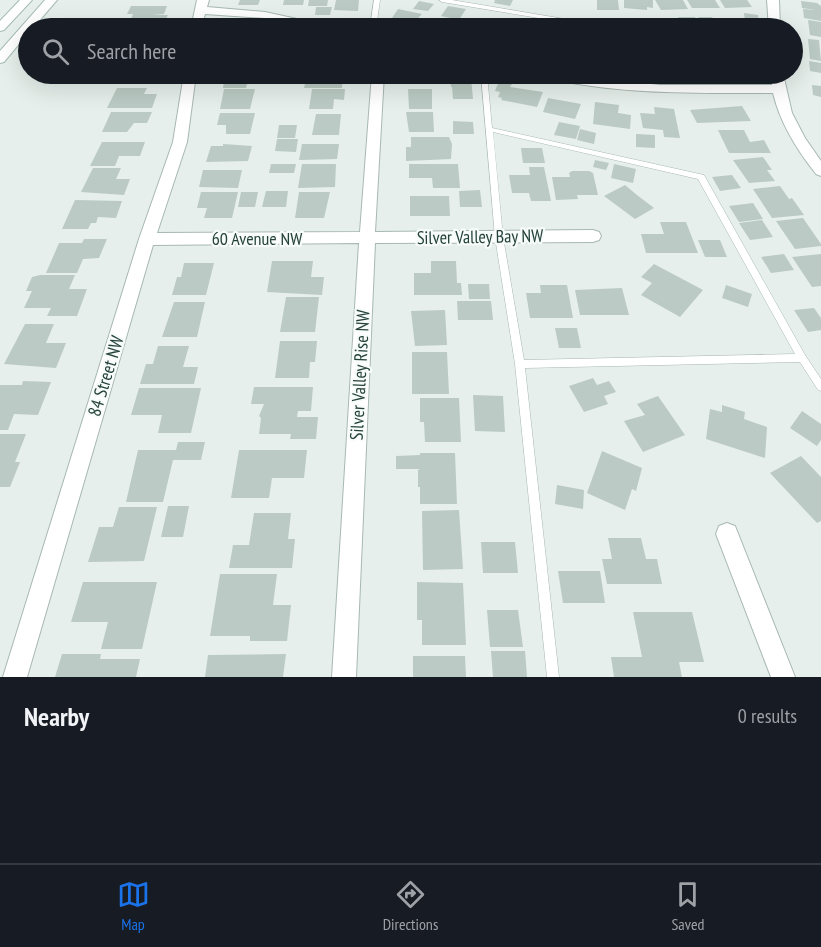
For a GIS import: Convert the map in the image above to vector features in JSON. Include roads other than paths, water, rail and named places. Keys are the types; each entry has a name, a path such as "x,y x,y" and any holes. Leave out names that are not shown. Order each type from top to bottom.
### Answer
{"street":[{"path":"0,28 26,0"},
{"path":"35,18 51,0"},
{"path":"773,0 774,18"},
{"path":"201,5 279,18"},
{"path":"0,59 18,38"},
{"name":"84 Street NW","path":"15,677 147,239 180,142 189,84"},
{"name":"Silver Valley Rise NW","path":"344,677 377,84"},
{"path":"606,84 660,90 777,89"},
{"path":"777,84 777,89 801,145 821,171"},
{"name":"Silver Valley Bay NW","path":"367,238 592,236"},
{"name":"60 Avenue NW","path":"147,239 367,238"},
{"path":"728,534 783,677"}],"lane":[{"path":"374,18 377,0"},
{"path":"442,0 547,18"},
{"path":"485,84 499,237 520,364 553,677"},
{"path":"489,129 701,177 801,358 821,387"},
{"path":"520,364 801,358"}]}
